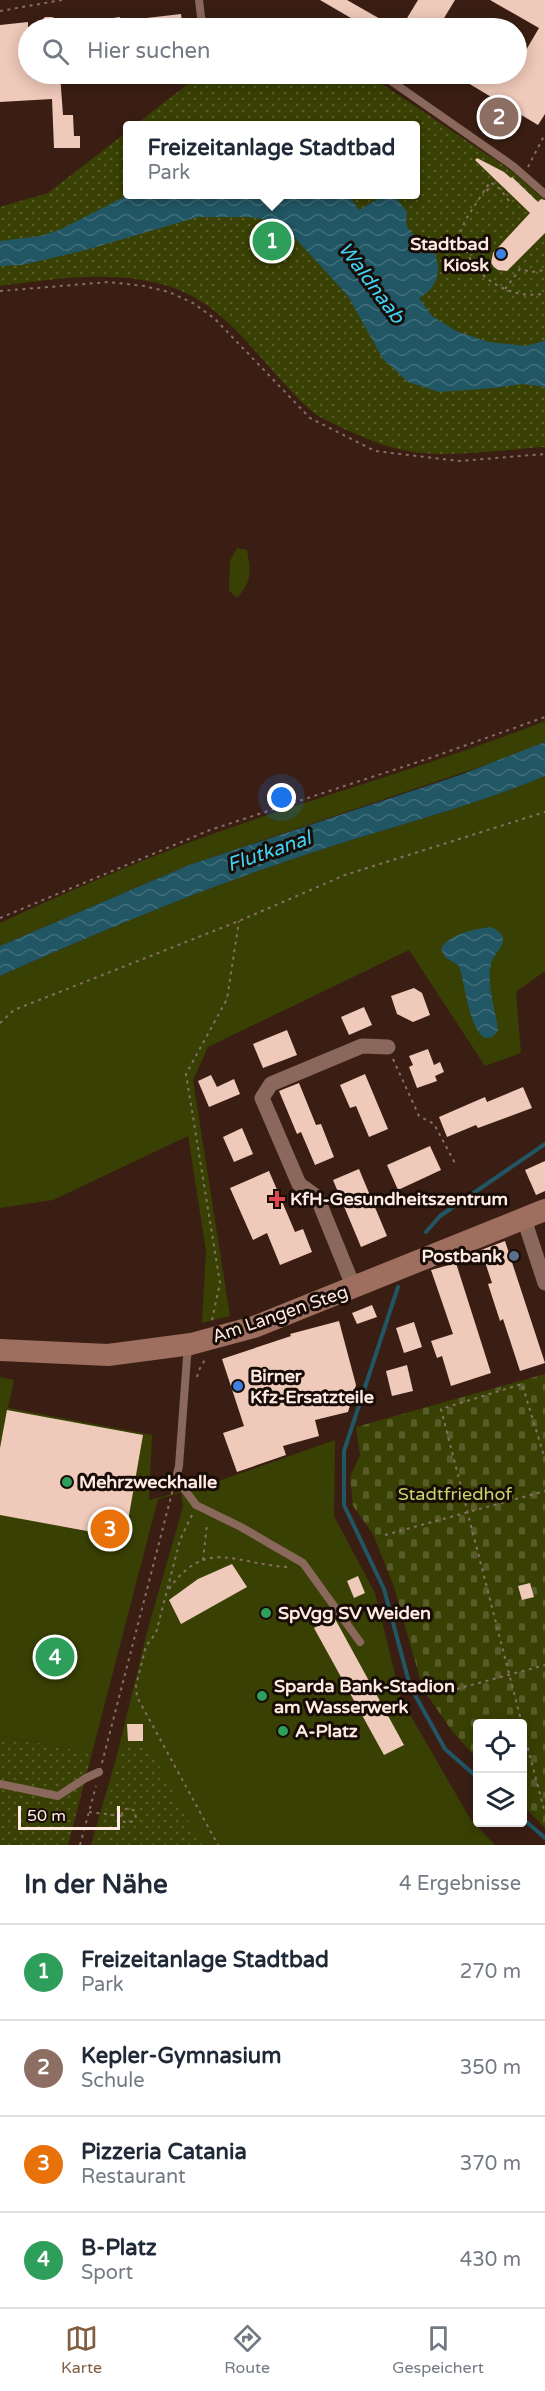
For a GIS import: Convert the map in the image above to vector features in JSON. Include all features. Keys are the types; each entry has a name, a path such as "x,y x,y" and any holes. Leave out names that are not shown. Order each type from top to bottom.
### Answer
{"street":[{"path":"354,1288 317,1197 299,1184 262,1098 271,1084 362,1046 388,1047"},
{"name":"Am Langen Steg","path":"0,1350 108,1355 191,1344 255,1327 545,1210"},
{"path":"524,1219 545,1283"}],"lane":[{"path":"199,0 201,18"},
{"path":"395,84 513,166 545,194"},
{"path":"191,1344 187,1357 184,1415 176,1478 196,1505 252,1533 303,1563 360,1642"},
{"path":"0,1784 58,1796 99,1772"}],"path":[{"path":"0,11 62,0"},
{"path":"526,170 545,134"},
{"path":"508,201 500,189 490,182 466,219 460,233 474,265 489,279 512,293 532,297 545,293"},
{"path":"486,189 492,193"},
{"path":"505,289 520,269 532,272 545,270"},
{"path":"0,291 108,282 144,286 169,292 193,303 214,318 310,418 375,451 459,462 545,454"},
{"path":"0,918 210,830 430,758 545,717"},
{"path":"0,1023 14,1010 239,921 345,875 545,812"},
{"path":"210,1326 220,1282 186,1074 226,999 239,921"},
{"path":"388,1047 418,1116 434,1124 456,1165"},
{"path":"520,1719 441,1409 522,1384 545,1459"},
{"path":"80,1845 176,1478"},
{"path":"385,1535 545,1491"},
{"path":"196,1505 180,1540 156,1633 146,1646 136,1686 137,1697 218,1845"},
{"path":"203,1560 208,1511"},
{"path":"167,1591 179,1575 203,1560 225,1556 282,1567 307,1568"},
{"path":"442,1693 545,1665"},
{"path":"527,1744 545,1813"},
{"path":"129,1808 135,1811 136,1818 131,1822 124,1822 121,1816 123,1810 129,1808"},
{"path":"89,1812 121,1816"}],"green space":[{"path":"188,84 382,84 512,171 545,200 545,447 440,454 398,449 354,433 313,412 247,342 212,309 193,296 171,287 129,278 107,277 64,278 0,286 0,207 48,193 123,135 123,199 420,199 420,121 140,121"},
{"path":"237,548 247,550 250,570 248,581 237,598 229,590 230,561"},
{"path":"545,721 545,742 515,755 189,865 0,946 0,923 117,871 232,827 501,738"},
{"path":"545,776 545,971 516,992 521,1053 485,1066 409,950 208,1047 193,1080 230,1316 202,1323 206,1251 188,1136 53,1200 0,1208 0,976 117,925 236,879 489,797"},
{"name":"Stadtfriedhof","path":"545,1374 545,1828 527,1810 527,1719 473,1719 473,1755 452,1731 423,1689 394,1587 373,1534 353,1506 350,1477 360,1455 356,1427"},
{"name":"SpVgg SV Weiden","path":"0,1377 14,1380 8,1408 152,1435 149,1500 210,1484 335,1440 334,1516 375,1593 401,1699 473,1822 473,1827 478,1827 495,1845 91,1845 117,1755 147,1632 183,1507 181,1493 158,1499 92,1753 0,1736"},
{"path":"0,1736 92,1753 68,1845 0,1845"},
{"path":"123,1744 146,1747 153,1755 202,1845 109,1845 97,1841"}],"water":[{"name":"Waldnaab","path":"123,198 351,199 359,210 378,199 397,199 407,212 406,224 414,235 427,243 436,258 438,273 436,281 419,298 432,316 456,331 489,342 525,346 545,341 545,387 522,384 439,392 408,382 383,359 348,296 295,238 274,221 249,217 198,217 82,251 22,265 0,266 0,241 40,236 59,230"},
{"name":"Flutkanal","path":"545,742 545,776 432,816 317,851 236,879 117,925 0,976 0,946 189,865 460,775"},
{"path":"490,927 498,931 503,939 492,961 490,972 490,989 498,1031 492,1037 485,1038 475,1026 471,1016 459,966 445,957 441,949 456,936"}],"building":[{"path":"320,0 347,0 378,18 351,18"},
{"path":"418,0 455,0 444,18 407,18"},
{"path":"490,0 545,0 545,114 538,125 470,84 527,84 527,48 539,28 527,21 527,18 522,18"},
{"path":"181,14 182,18 147,18"},
{"path":"18,23 18,84 61,84 63,115 73,115 74,136 80,136 80,148 54,148 52,99 0,102 0,25"},
{"path":"477,158 512,177 538,202 541,199 545,200 545,233 507,271 494,267 491,263 493,253 530,213 475,160"},
{"path":"414,988 422,993 430,1015 413,1022 397,1014 391,996"},
{"path":"364,1007 372,1025 349,1035 341,1017"},
{"path":"287,1030 297,1055 263,1068 253,1044"},
{"path":"428,1049 434,1065 440,1062 444,1072 435,1076 437,1081 417,1088 409,1067 413,1065 409,1056"},
{"path":"365,1074 388,1129 369,1137 356,1106 350,1108 340,1085"},
{"path":"211,1075 217,1087 234,1079 240,1094 209,1107 198,1081"},
{"path":"299,1083 316,1125 321,1124 334,1157 315,1165 301,1132 297,1134 279,1091"},
{"path":"523,1087 532,1108 478,1128 476,1125 447,1137 439,1117 485,1097 487,1102"},
{"path":"242,1128 253,1154 234,1162 223,1137"},
{"path":"430,1146 441,1170 398,1190 387,1165"},
{"path":"545,1161 545,1191 536,1195 525,1170"},
{"path":"359,1169 387,1236 361,1247 333,1180"},
{"path":"269,1171 295,1232 303,1229 312,1252 280,1265 267,1233 253,1240 230,1188"},
{"path":"505,1241 545,1363 520,1371 503,1319 500,1321 488,1284 492,1283 481,1250"},
{"path":"456,1263 491,1373 451,1386 442,1356 437,1358 431,1341 453,1334 431,1270"},
{"path":"372,1305 377,1317 357,1324 352,1313"},
{"path":"339,1321 356,1385 348,1412 315,1420 319,1436 283,1446 286,1455 237,1472 223,1433 244,1426 222,1359 291,1336 290,1334"},
{"path":"414,1322 422,1347 404,1353 396,1328"},
{"path":"407,1365 413,1391 392,1396 386,1371"},
{"name":"Mehrzweckhalle","path":"7,1410 143,1435 125,1538 0,1515 0,1448"},
{"path":"232,1564 247,1587 181,1624 169,1600 198,1579"},
{"path":"358,1576 365,1593 354,1598 347,1581"},
{"path":"530,1583 534,1597 522,1600 518,1586"},
{"path":"334,1617 404,1745 384,1755 314,1628"},
{"path":"127,1724 143,1724 143,1741 128,1741"}],"waterway":[{"path":"426,1232 440,1216 545,1144"},
{"path":"398,1287 344,1451 344,1505 384,1589 410,1686 445,1749 473,1774"},
{"path":"527,1822 545,1838"}],"place":[{"name":"Kepler-Gymnasium","path":"499,117"},
{"name":"Freizeitanlage Stadtbad","path":"272,241"},
{"name":"Stadtbad Kiosk","path":"501,254"},
{"name":"KfH-Gesundheitszentrum","path":"277,1199"},
{"name":"Postbank","path":"514,1256"},
{"name":"Birner Kfz-Ersatzteile","path":"238,1386"},
{"name":"Mehrzweckhalle","path":"67,1482"},
{"name":"Pizzeria Catania","path":"110,1529"},
{"name":"SpVgg SV Weiden","path":"266,1613"},
{"name":"B-Platz","path":"55,1657"},
{"name":"Sparda Bank-Stadion am Wasserwerk","path":"262,1696"},
{"name":"A-Platz","path":"283,1731"}]}
